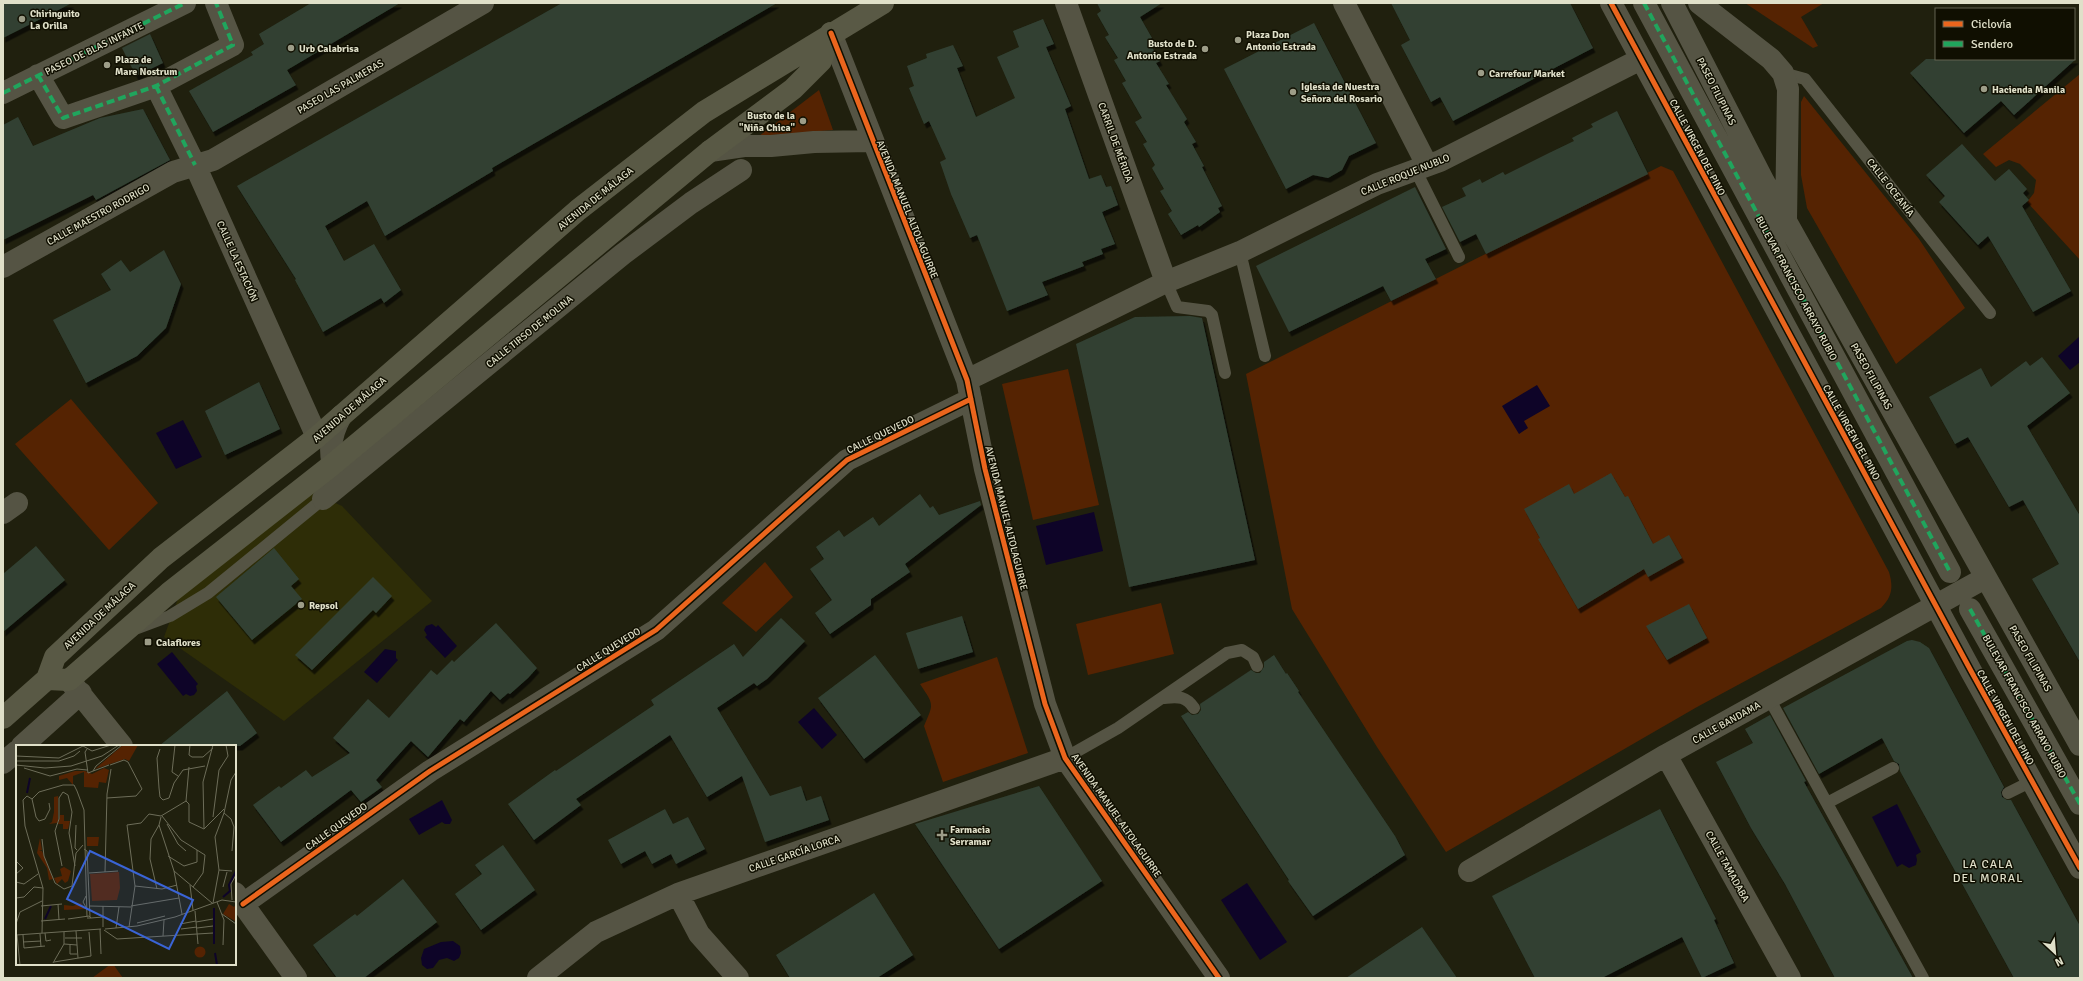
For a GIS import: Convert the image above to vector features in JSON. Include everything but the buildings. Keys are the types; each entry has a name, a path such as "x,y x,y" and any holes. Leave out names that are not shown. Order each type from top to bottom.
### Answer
{"main road":[{"name":"AVENIDA DE MÁLAGA","path":"48,679 55,657 155,563 317,437 578,210 704,112 831,33 883,3"},
{"path":"3,718 48,679 75,686 120,635 169,593 336,482 477,345 710,151 793,89 821,61 831,33"}],"street":[{"name":"PASEO DE BLAS INFANTE","path":"3,93 185,3"},
{"path":"38,75 63,118 156,86 233,46 216,3"},
{"name":"PASEO LAS PALMERAS","path":"195,165 213,160 483,3"},
{"name":"CARRIL DE MÉRIDA","path":"1066,3 1166,282"},
{"path":"1344,3 1421,167"},
{"name":"CALLE VIRGEN DEL PINO","path":"1611,3 1936,605 2080,868"},
{"name":"BULEVAR FRANCISCO ARRAYO RUBIO","path":"1644,3 1950,572"},
{"name":"PASEO FILIPINAS","path":"1672,3 1786,221 2080,745"},
{"path":"1700,3 1770,59 1783,73 1788,89 1786,221"},
{"name":"AVENIDA MANUEL ALTOLAGUIRRE","path":"831,33 969,389 984,469 1043,696 1065,758 1219,978"},
{"name":"CALLE ROQUE NUBLO","path":"1166,282 1240,252 1377,184 1440,161 1641,59"},
{"name":"CALLE LA ESTACIÓN","path":"156,86 195,165 317,437"},
{"path":"710,151 744,146 771,146 814,142 872,141"},
{"name":"CALLE MAESTRO RODRIGO","path":"3,268 173,172 195,165"},
{"name":"CALLE TIRSO DE MOLINA","path":"336,482 442,401 622,254 691,203 741,170"},
{"path":"969,389 1166,282"},
{"path":"442,401 477,345"},
{"name":"CALLE QUEVEDO","path":"239,898 430,770 656,630 847,460 969,389"},
{"path":"336,482 331,451 332,431 342,416"},
{"name":"CALLE BANDAMA","path":"1469,871 1666,755 1985,578"},
{"name":"BULEVAR FRANCISCO ARRAYO RUBIO","path":"1970,609 2080,804"},
{"path":"23,745 75,686 121,745"},
{"path":"3,763 16,752"},
{"name":"CALLE TAMADABA","path":"1666,755 1790,978"},
{"name":"CALLE GARCÍA LORCA","path":"538,978 596,932 678,894 1065,758"},
{"path":"678,894 699,934 738,978"},
{"path":"239,898 296,978"}],"lane":[{"name":"CALLE OCEANÍA","path":"1783,73 1805,79 1990,313"},
{"path":"1421,167 1459,257"},
{"path":"1240,252 1265,356"},
{"path":"1166,282 1177,307 1208,311 1212,315 1225,373"},
{"path":"120,635 170,616 208,594 336,482"},
{"path":"1065,758 1118,728 1227,653 1242,650 1252,657 1257,666"},
{"path":"1162,698 1180,696 1188,700 1194,708"},
{"path":"1769,698 1923,978"},
{"path":"1827,803 1893,768"},
{"path":"2008,793 2032,781"}],"shaded area":[{"path":"1745,3 1824,3 1801,17 1818,46 1813,48"},
{"path":"2080,74 2080,260 2027,202 2034,193 2036,180 2020,164 2009,160 1996,167 1983,154"},
{"path":"819,90 833,130 759,136"},
{"path":"1804,96 1919,239 1965,308 1896,364 1807,208 1801,175 1801,102"},
{"path":"1661,166 1673,171 1889,572 1891,582 1890,595 1881,608 1697,707 1446,852 1377,747 1292,609 1246,374"},
{"path":"2080,336 2080,362 2070,370 2058,356"},
{"path":"1068,369 1099,505 1033,520 1002,384"},
{"path":"1537,385 1550,406 1524,421 1528,428 1519,434 1502,406"},
{"path":"71,399 158,503 109,550 15,444"},
{"path":"183,420 202,457 176,469 156,433"},
{"name":"Repsol","path":"305,489 342,506 432,601 284,721 164,637 179,596"},
{"path":"1094,512 1103,551 1046,565 1036,526"},
{"path":"765,562 793,597 756,632 722,603"},
{"path":"1161,603 1174,654 1088,675 1076,624"},
{"path":"432,624 436,627 438,625 457,646 445,658 425,637 427,635 424,630 426,626"},
{"path":"385,649 396,651 396,658 398,660 377,683 364,672"},
{"path":"172,652 198,684 196,686 197,691 194,695 190,696 186,694 183,696 157,664"},
{"path":"997,657 1028,753 943,782 924,726 930,713 931,704 928,696 920,684"},
{"path":"814,708 837,735 822,749 798,722"},
{"path":"442,800 452,820 450,824 445,824 442,822 419,835 409,819"},
{"path":"1897,804 1921,852 1916,855 1916,865 1909,868 1902,864 1897,867 1872,817"},
{"path":"1247,883 1287,942 1260,960 1221,900"},
{"path":"453,941 460,946 461,953 459,958 454,961 447,958 439,960 433,968 427,969 422,965 421,958 424,949 441,942"},
{"path":"110,965 114,965 123,978 92,978"}],"marked path":[{"path":"3,93 185,3"},
{"path":"38,75 63,118 156,86 233,45 216,3"},
{"path":"1644,3 1950,572"},
{"path":"156,86 195,165"},
{"path":"1970,609 2080,804"}],"cycle path":[{"path":"1611,3 1971,671 2080,868"},
{"path":"831,33 967,380 985,469 1045,704 1065,758 1219,978"},
{"path":"243,904 430,771 656,630 847,460 971,399"}],"place":[{"name":"Chiringuito La Orilla","path":"22,19"},
{"name":"Plaza Don Antonio Estrada","path":"1238,40"},
{"name":"Urb Calabrisa","path":"291,48"},
{"name":"Busto de D. Antonio Estrada","path":"1205,49"},
{"name":"Plaza de Mare Nostrum","path":"107,65"},
{"name":"Carrefour Market","path":"1481,73"},
{"name":"Hacienda Manila","path":"1984,89"},
{"name":"Iglesia de Nuestra Señora del Rosario","path":"1293,92"},
{"name":"Busto de la \"Niña Chica\"","path":"803,121"},
{"name":"Repsol","path":"301,605"},
{"name":"Calaflores","path":"148,642"},
{"name":"Farmacia Serramar","path":"942,835"}],"district":[{"name":"LA CALA DEL MORAL","path":"1988,871"}]}
